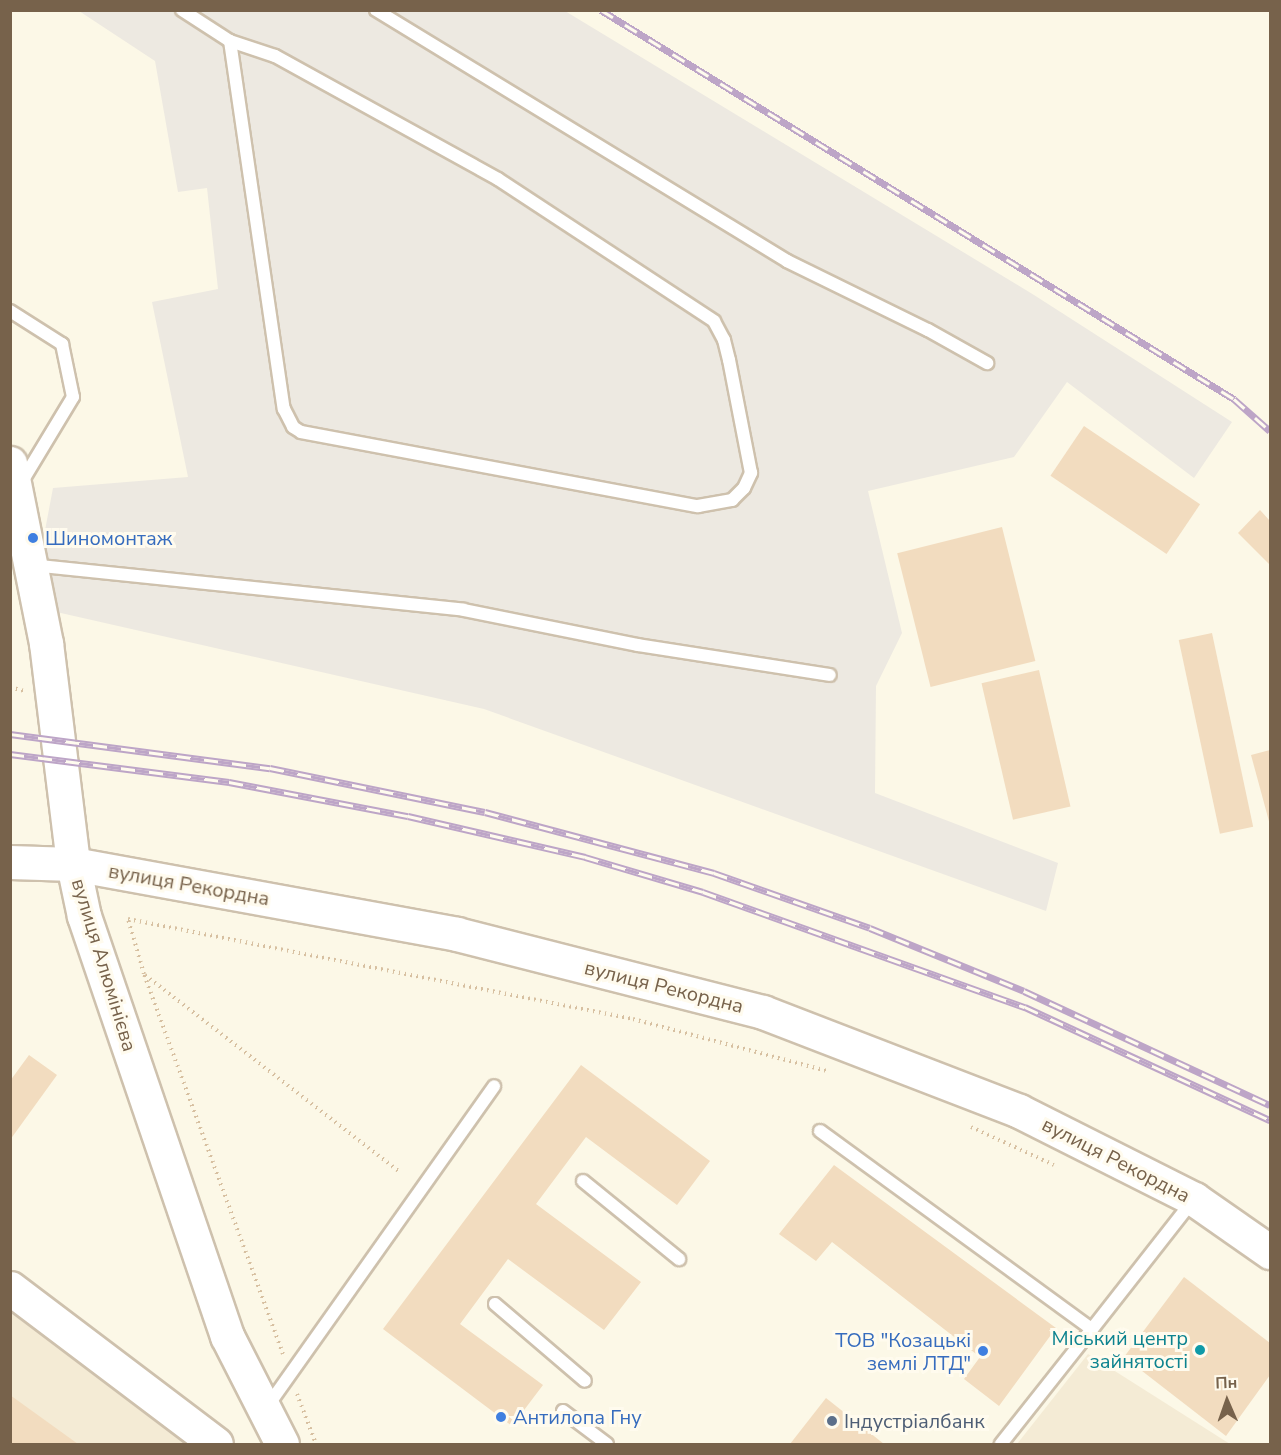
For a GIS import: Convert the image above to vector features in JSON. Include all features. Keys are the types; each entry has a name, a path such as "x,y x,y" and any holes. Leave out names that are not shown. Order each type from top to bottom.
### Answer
{"street":[{"name":"вулиця Алюмінієва","path":"13,477 46,643 73,864 84,916 227,1336 282,1444"},
{"name":"вулиця Рекордна","path":"10,862 73,864 457,934 763,1012 1019,1111 1194,1199 1270,1252"},
{"path":"11,1288 216,1444"}],"lane":[{"path":"182,10 230,41 274,56 498,179 714,321 724,340 729,360 751,473 744,488 732,500 698,506 313,434 293,427 285,409 230,41"},
{"path":"376,10 787,261 928,330 987,363"},
{"path":"10,311 62,344 73,397 13,477"},
{"path":"30,564 464,610 638,645 830,675"},
{"path":"264,1410 494,1086"},
{"path":"820,1131 1092,1329"},
{"path":"583,1181 679,1259"},
{"path":"1002,1444 1194,1199"},
{"path":"495,1304 585,1381"},
{"path":"563,1411 607,1444"}],"path":[{"path":"316,1444 144,974 128,919 633,1019 834,1073"},
{"path":"144,974 399,1171"},
{"path":"964,1124 1060,1167"}],"shaded area":[{"path":"79,11 565,11 1034,295 1232,422 1194,478 1067,382 1014,457 868,491 902,633 876,686 875,793 1058,863 1046,911 484,709 52,611 40,557 53,488 188,477 152,302 218,289 207,188 178,192 155,61"},
{"path":"11,1308 185,1444 11,1444"},
{"path":"1088,1354 1230,1444 1017,1444"}],"building":[{"path":"1084,426 1200,504 1167,554 1050,476"},
{"path":"1260,510 1270,521 1270,565 1238,533"},
{"path":"1002,527 1035,661 931,687 897,553"},
{"path":"1212,633 1253,827 1220,834 1179,640"},
{"path":"1039,670 1070,806 1013,820 982,683"},
{"path":"1270,750 1270,825 1251,755"},
{"path":"29,1055 57,1075 10,1140 10,1081"},
{"path":"581,1065 710,1161 677,1205 586,1137 536,1204 641,1282 604,1330 508,1259 460,1324 543,1385 512,1426 383,1329"},
{"path":"834,1165 1056,1328 999,1406 964,1379 980,1357 832,1242 816,1261 779,1234"},
{"name":"Міський центр зайнятості","path":"1184,1277 1270,1343 1270,1375 1226,1436 1124,1357"},
{"path":"10,1395 78,1444 10,1444"},
{"name":"Індустріалбанк","path":"826,1398 884,1444 790,1444"}],"railway":[{"path":"601,10 1234,399 1270,431"},
{"path":"10,734 270,768 485,812 714,873 870,928 1024,991 1270,1105"},
{"path":"10,754 229,782 408,816 585,857 703,892 1025,1007 1270,1120"}],"place":[{"name":"Шиномонтаж","path":"33,538"},
{"name":"Міський центр зайнятості","path":"1200,1350"},
{"name":"ТОВ \"Козацькі землі ЛТД\"","path":"983,1351"},
{"name":"Антилопа Гну","path":"501,1417"},
{"name":"Індустріалбанк","path":"832,1421"}]}
